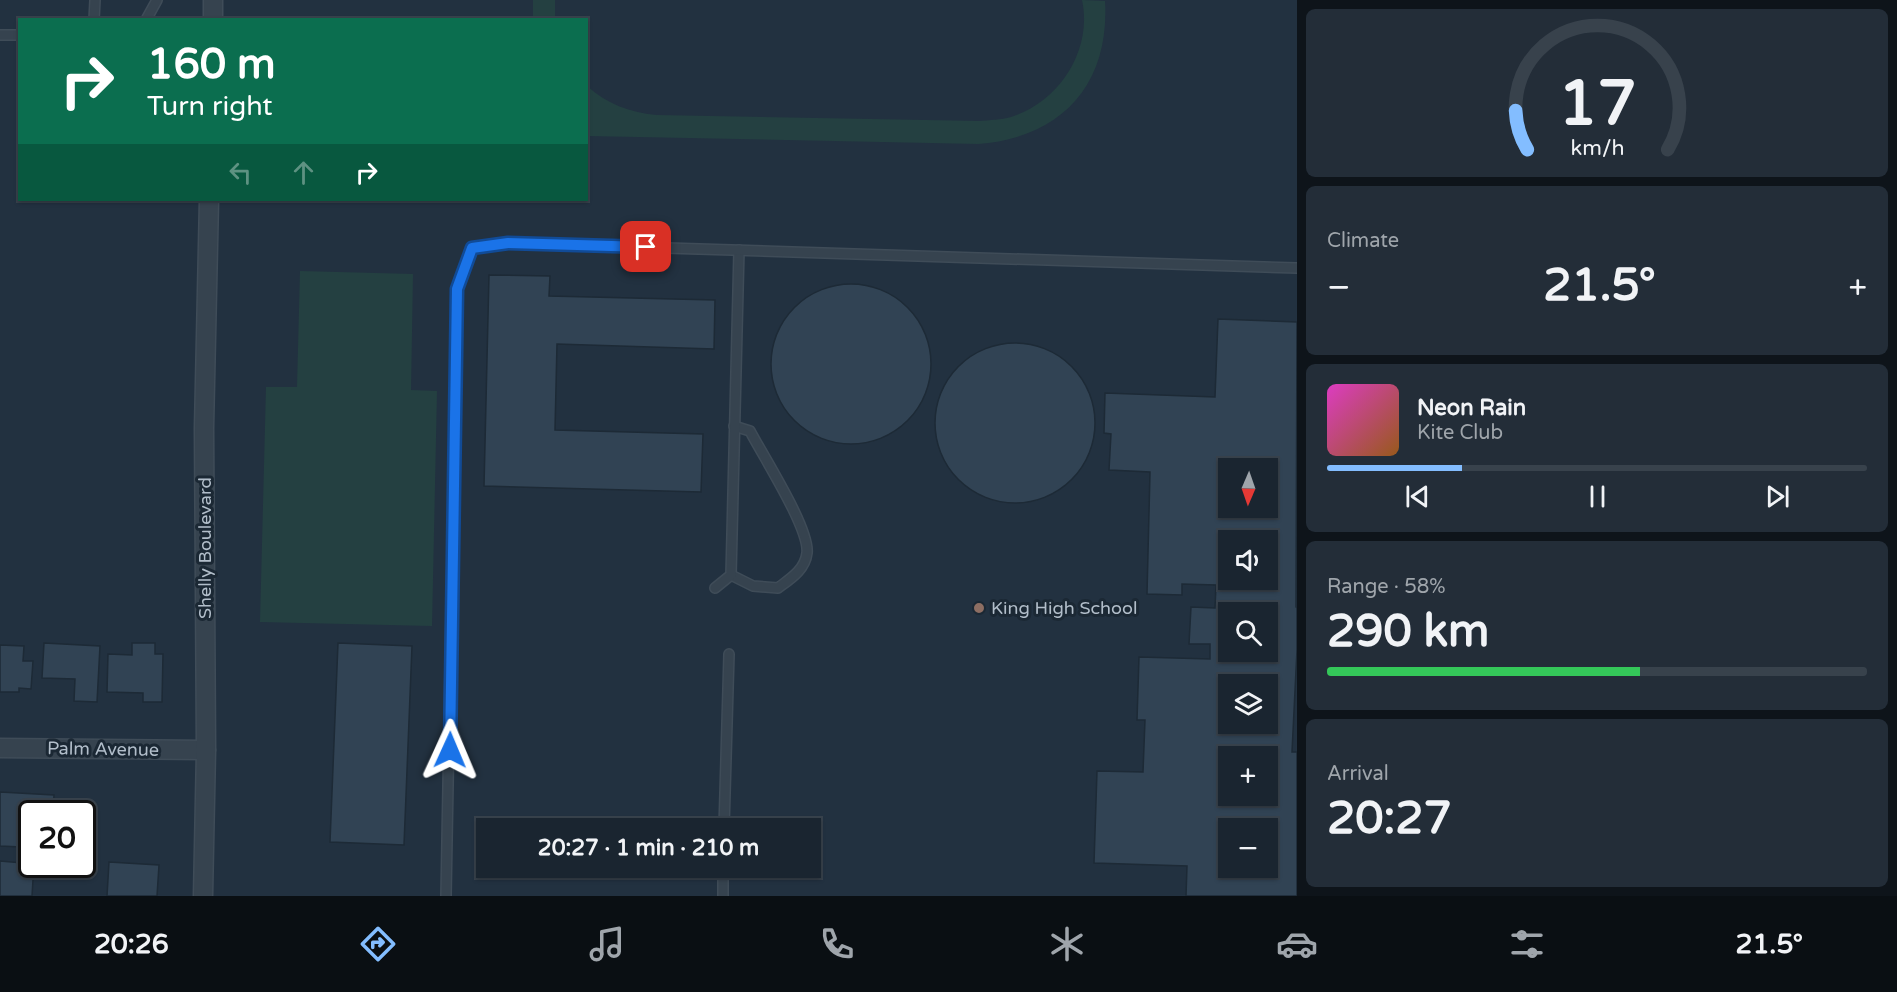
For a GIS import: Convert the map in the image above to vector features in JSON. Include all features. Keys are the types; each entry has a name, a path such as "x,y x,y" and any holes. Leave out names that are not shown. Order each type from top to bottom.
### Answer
{"street":[{"path":"213,0 213,18"},
{"name":"Shelly Boulevard","path":"203,896 206,750 204,428 209,201"},
{"name":"Palm Avenue","path":"0,747 206,750"}],"lane":[{"path":"94,18 95,0"},
{"path":"147,18 157,0"},
{"path":"0,35 18,35"},
{"path":"446,896 457,289 472,248 508,243 1297,268"},
{"path":"715,588 731,575 739,250"},
{"path":"731,575 753,586 778,588 801,570 807,553 803,529 750,431 734,426"},
{"path":"724,818 729,654"},
{"path":"723,878 723,896"}],"green space":[{"path":"533,0 555,0 555,18 533,18"},
{"path":"1082,0 1105,1 1104,31 1099,58 1089,82 1074,102 1056,118 1034,131 1007,140 978,144 588,136 588,87 602,98 619,106 656,115 979,121 1011,117 1028,110 1044,99 1069,72 1077,55 1084,19"},
{"path":"300,271 413,274 411,390 437,391 432,626 260,622 266,387 297,387"}],"building":[{"path":"489,275 550,276 549,296 715,300 714,349 557,344 555,430 703,434 701,492 484,486"},
{"path":"851,284 881,291 895,298 907,308 917,320 924,334 931,364 924,394 917,408 907,420 895,430 881,437 851,444 821,437 807,430 795,420 785,408 778,394 771,364 778,334 785,320 795,308 807,298 821,291"},
{"path":"1218,319 1297,322 1297,650 1292,752 1297,752 1297,896 1186,896 1187,866 1094,863 1097,771 1143,772 1145,720 1137,720 1139,657 1210,659 1210,644 1189,644 1191,607 1215,608 1216,585 1182,584 1182,595 1147,594 1150,472 1109,470 1111,434 1104,433 1105,393 1215,397"},
{"path":"1015,343 1045,350 1059,357 1071,367 1081,379 1088,393 1095,423 1088,453 1081,467 1071,479 1059,489 1045,496 1015,503 985,496 971,489 959,479 949,467 942,453 935,423 942,393 949,379 959,367 971,357 985,350"},
{"path":"44,643 100,646 97,702 74,701 75,679 42,678"},
{"path":"132,643 155,643 155,654 163,654 162,702 143,702 143,693 107,692 108,654 132,655"},
{"path":"338,643 412,646 404,845 330,842"},
{"path":"0,645 24,646 23,661 33,661 31,689 19,688 19,692 0,692"},
{"path":"0,792 54,795 54,800 18,800 18,847 0,846"},
{"path":"0,861 18,863 18,878 33,878 32,896 0,896"},
{"path":"109,862 159,865 157,896 107,896"}],"place":[{"name":"King High School","path":"979,608"}],"route":[{"path":"450,750 457,289 472,248 508,243 646,247"}]}
